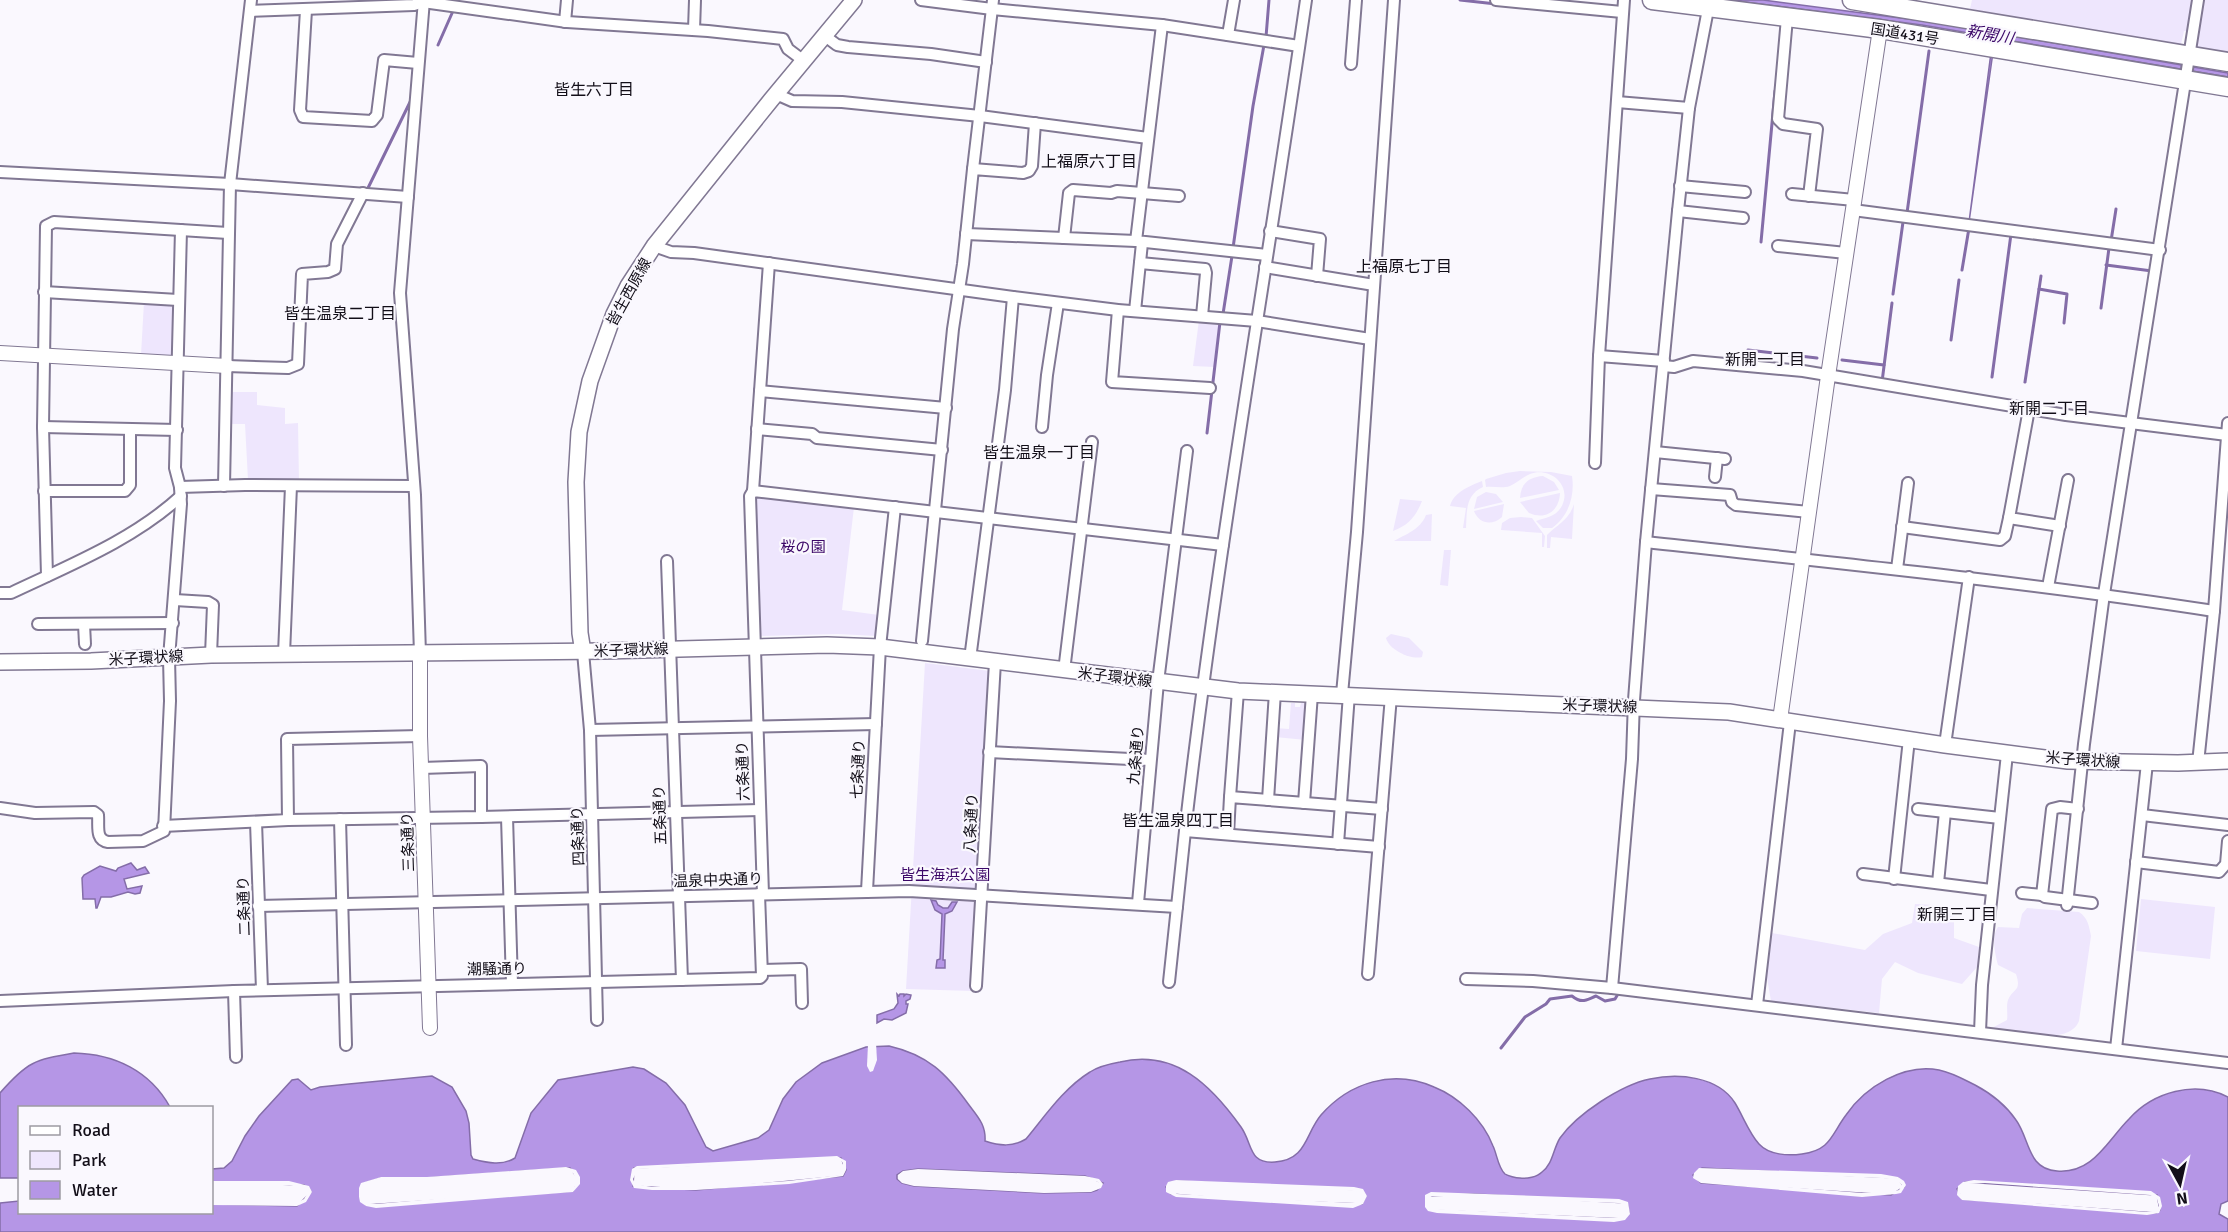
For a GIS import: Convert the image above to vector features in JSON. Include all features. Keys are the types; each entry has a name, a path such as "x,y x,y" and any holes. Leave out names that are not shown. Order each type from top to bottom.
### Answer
{"highway":[{"name":"国道431号","path":"1652,0 1708,4 1787,18 1880,27 2228,87"},
{"name":"国道431号","path":"1852,0 2228,62"}],"main road":[{"name":"皆生西原線","path":"583,652 580,633 576,482 579,432 595,365 614,314 628,286 654,246 854,0"},
{"name":"米子環状線","path":"0,662 91,661 211,655 583,652 827,645 880,647 1238,691 1729,712 2007,754 2082,762 2228,761"}],"street":[{"path":"565,22 567,0"},
{"path":"694,30 695,0"},
{"path":"921,0 992,5 1162,25 1299,46"},
{"path":"1228,35 1234,0"},
{"path":"1169,982 1203,688 1306,0"},
{"path":"1352,64 1356,0"},
{"path":"1338,844 1345,694 1394,0"},
{"path":"1496,0 1622,12"},
{"path":"1595,463 1599,356 1624,0"},
{"path":"2067,903 2082,762 2104,594 2198,0"},
{"path":"224,486 230,184 251,5 414,5 424,1 455,3 565,22 694,30 783,39 788,49 804,61"},
{"path":"420,654 414,486 400,293 424,1"},
{"path":"1612,988 1632,759 1646,542 1680,186 1689,108 1708,4"},
{"path":"922,641 953,329 992,5"},
{"path":"1757,1005 1785,721 1809,512 1876,45 1885,5"},
{"path":"311,6 300,110 303,117 372,121 377,115 384,60 418,63"},
{"path":"1787,18 1778,119 1783,124 1816,128 1809,196"},
{"path":"1135,311 1140,263 1141,192 1162,25"},
{"path":"825,36 837,45 848,47 931,54 986,62"},
{"path":"776,94 792,101 842,102 980,116 1117,136 1148,138"},
{"path":"1617,102 1689,108"},
{"path":"973,169 1023,174 1029,171 1032,166 1035,123"},
{"path":"0,172 408,196"},
{"path":"1680,186 1745,192"},
{"path":"1064,238 1068,195 1071,191 1141,192 1179,196"},
{"path":"0,353 227,366 288,368 298,364 302,274 328,272 335,269 338,244 363,193"},
{"path":"1792,194 2160,250"},
{"path":"1678,211 1743,218"},
{"path":"47,576 43,427 45,229 50,223 228,233"},
{"path":"0,808 34,813 94,812 98,815 99,837 108,842 143,842 162,833 170,701 169,658 175,600 181,491 175,468 181,230"},
{"path":"1270,231 1320,239 1317,276"},
{"path":"966,234 1139,242 1267,255"},
{"path":"654,246 670,252 694,253 1058,303 1257,321 1371,339"},
{"path":"1778,246 1846,253"},
{"name":"六条通り","path":"761,974 760,810 750,498 753,491 769,263"},
{"path":"1140,263 1205,269 1202,316"},
{"path":"1265,267 1374,285"},
{"path":"44,292 178,300"},
{"path":"970,659 1005,390 1012,297"},
{"path":"1042,427 1058,303"},
{"path":"1118,310 1112,382 1210,388"},
{"path":"1599,356 1663,363 1674,367 1694,361 1828,376 2132,425 2227,435"},
{"path":"760,391 946,408"},
{"path":"1902,527 2000,540 2005,536 2029,409"},
{"path":"2198,763 2214,611 2228,423"},
{"path":"43,427 177,430"},
{"path":"44,491 125,491 130,485 130,429"},
{"path":"758,429 812,434 817,438 942,450"},
{"path":"1064,671 1092,442"},
{"name":"九条通り","path":"1138,903 1158,682 1187,451"},
{"path":"1655,452 1721,458 1715,477"},
{"path":"2048,587 2068,480"},
{"path":"1897,569 1908,483"},
{"path":"0,592 11,593 151,521 181,491 224,486 414,486"},
{"path":"284,654 291,486"},
{"path":"1651,489 1730,495 1732,502 1736,505 1809,512"},
{"path":"753,491 1223,545"},
{"name":"七条通り","path":"867,891 880,647 895,507"},
{"path":"2009,518 2060,526"},
{"path":"1646,542 2048,587 2214,611"},
{"name":"五条通り","path":"667,561 682,980"},
{"path":"1945,745 1969,578"},
{"path":"175,600 208,602 213,605 211,655"},
{"path":"38,624 173,623"},
{"path":"84,624 85,644"},
{"name":"四条通り","path":"583,652 590,730 597,1020"},
{"name":"三条通り","path":"420,654 420,736 430,1028"},
{"name":"八条通り","path":"976,986 995,662"},
{"path":"1228,834 1238,691"},
{"path":"1268,800 1275,692"},
{"path":"1304,803 1312,694"},
{"path":"1368,974 1391,696"},
{"path":"590,730 876,723"},
{"path":"288,820 287,739 420,736"},
{"path":"1894,879 1909,739"},
{"path":"989,752 1150,760"},
{"path":"1980,1032 1991,890 2007,754"},
{"path":"2116,1049 2147,763"},
{"path":"422,768 481,766 482,817"},
{"path":"1230,797 1382,808"},
{"path":"2042,895 2052,809 2056,807 2078,809"},
{"path":"1918,809 2000,818"},
{"path":"163,826 288,820 424,819 760,810"},
{"path":"1938,883 1945,812"},
{"path":"2142,815 2228,825"},
{"path":"507,817 512,984"},
{"path":"340,819 346,1045"},
{"name":"二条通り","path":"256,822 262,990"},
{"path":"1185,831 1379,847"},
{"path":"2136,862 2219,872 2226,864 2228,841"},
{"path":"1863,874 1991,890"},
{"name":"温泉中央通り","path":"258,906 867,891 983,894 1177,907"},
{"path":"2022,894 2042,895 2067,903 2092,903"},
{"name":"潮騒通り","path":"0,1002 262,990 682,980 801,969 802,1003"},
{"path":"1466,980 1533,981 1612,988 2226,1063"},
{"path":"234,991 236,1057"}],"green space":[{"path":"1972,0 2194,0 2189,32 2184,31 2181,44 1970,9"},
{"path":"2203,0 2228,0 2228,52 2195,46"},
{"path":"144,302 171,304 175,309 175,351 170,357 141,355"},
{"path":"1199,320 1219,321 1214,367 1193,366"},
{"path":"230,392 257,392 257,405 285,408 285,424 298,423 299,482 248,480 245,424 229,424"},
{"path":"1520,471 1551,472 1572,476 1573,490 1570,505 1563,517 1552,528 1543,528 1536,521 1553,515 1562,505 1563,487 1555,477 1537,472 1527,475 1510,486 1486,487 1486,479"},
{"path":"1543,476 1554,482 1559,490 1520,498 1526,482"},
{"path":"1482,481 1483,487 1477,490 1470,499 1466,528 1463,528 1466,508 1450,506 1452,501 1462,490"},
{"path":"1486,492 1496,494 1503,502 1474,509 1477,497"},
{"path":"1560,493 1554,510 1546,515 1529,513 1520,502"},
{"name":"桜の園","path":"759,496 854,507 842,610 879,615 876,636 838,634 759,636 756,498"},
{"path":"1400,499 1422,501 1411,519 1393,531"},
{"path":"1504,504 1502,517 1494,522 1482,521 1474,511"},
{"path":"1574,504 1572,539 1551,537 1550,548 1547,548 1547,535 1566,518"},
{"path":"1432,514 1431,541 1394,541 1416,528 1426,515"},
{"path":"1510,518 1532,518 1545,536 1544,547 1542,547 1542,533 1501,530 1502,523"},
{"path":"1444,550 1451,550 1448,586 1440,585"},
{"path":"1391,634 1409,638 1423,652 1422,657 1412,657 1396,650 1386,638"},
{"name":"皆生海浜公園","path":"925,663 990,671 973,991 906,989"},
{"path":"1291,703 1295,703 1295,707 1300,707 1301,703 1308,703 1306,740 1275,737 1275,728 1289,729"},
{"path":"2141,899 2215,907 2210,959 2136,951"},
{"path":"1915,904 1954,906 1954,938 1979,947 1978,966 1962,984 1918,973 1895,962 1882,979 1879,1013 1771,1001 1766,972 1772,933 1865,950 1883,934 1912,923"},
{"path":"2027,908 2079,912 2089,926 2091,936 2079,1021 2073,1029 2064,1034 2039,1036 1990,1029 2007,1020 2008,1000 2018,984 2016,974 1998,965 1994,945 1996,931 1998,927 2019,928 2022,914"}],"water":[{"name":"新開川","path":"1729,0 1763,0 1931,22 2228,73 2228,77 1995,38 1969,222 1993,37 1922,25"},
{"path":"131,863 137,870 145,867 149,873 124,879 127,889 142,886 140,893 128,892 111,897 101,897 97,908 95,899 83,899 82,878 84,875 100,866 116,871"},
{"path":"931,900 936,901 943,908 948,908 952,902 957,902 952,911 945,914 943,960 945,960 945,968 936,968 937,960 940,959 942,914 935,910"},
{"path":"897,994 899,996 900,994 911,995 906,1001 908,1004 906,1013 892,1020 884,1019 877,1023 877,1015 894,1009 898,1003"},
{"path":"889,1046 915,1055 935,1067 952,1084 978,1117 983,1126 985,1141 1001,1145 1026,1139 1063,1094 1093,1070 1140,1059 1158,1061 1190,1074 1217,1097 1245,1133 1252,1152 1260,1160 1266,1162 1286,1160 1299,1151 1321,1115 1345,1094 1373,1082 1403,1079 1443,1091 1469,1110 1489,1136 1499,1165 1505,1174 1516,1178 1529,1178 1546,1169 1560,1138 1588,1110 1626,1087 1661,1077 1697,1079 1718,1087 1735,1103 1755,1140 1763,1148 1773,1153 1791,1155 1812,1152 1825,1145 1854,1105 1886,1079 1912,1070 1939,1070 1953,1074 1998,1100 2016,1120 2035,1159 2047,1169 2057,1171 2070,1171 2090,1162 2129,1119 2150,1102 2175,1092 2202,1089 2228,1097 2228,1201 2221,1204 2219,1214 2228,1219 2228,1232 0,1232 0,1203 18,1201 18,1214 213,1214 213,1204 297,1206 311,1192 304,1185 213,1182 213,1169 224,1168 232,1161 259,1116 292,1080 298,1079 311,1090 320,1087 432,1076 452,1087 466,1111 473,1159 500,1163 515,1158 531,1113 558,1080 633,1067 644,1069 666,1083 685,1105 706,1147 713,1151 758,1138 769,1130 783,1099 796,1082 822,1063 866,1047","holes":["841,1158 846,1170 843,1176 696,1190 633,1186 634,1168","570,1168 579,1180 573,1191 366,1205 360,1197 362,1184 381,1178 427,1178","1702,1168 1898,1178 1904,1187 1891,1195 1701,1183 1693,1175","918,1169 1085,1176 1103,1183 1097,1190 1091,1192 1044,1193 914,1186 897,1179 897,1175 903,1171","1176,1181 1362,1190 1366,1196 1362,1204 1231,1199 1171,1194 1166,1187","1965,1182 2157,1195 2160,1210 2156,1213 1962,1199 1957,1189","1474,1194 1627,1203 1629,1213 1624,1219 1429,1210 1426,1196"]},
{"path":"74,1053 117,1061 142,1074 162,1094 169,1106 18,1106 18,1178 0,1178 0,1093 17,1075 32,1064"}],"pier":[{"path":"876,1043 877,1060 873,1071 870,1072 867,1066 868,1044"},
{"path":"837,1156 846,1161 843,1176 789,1184 696,1190 634,1188 630,1180 632,1169 637,1166","holes":["840,1160 843,1163 843,1169 839,1175 788,1181 696,1187 652,1187 635,1184 633,1179 638,1169"]},
{"path":"566,1167 576,1170 580,1177 580,1184 573,1192 376,1208 360,1202 361,1183 381,1177 427,1177","holes":["559,1171 573,1173 576,1180 574,1187 376,1204 367,1203 363,1196 364,1186 382,1181 456,1179"]},
{"path":"1699,1168 1881,1174 1898,1177 1906,1185 1901,1193 1862,1197 1701,1183 1693,1178","holes":["1701,1171 1897,1180 1902,1185 1899,1190 1890,1192 1862,1193 1702,1180 1696,1176"]},
{"path":"918,1169 1085,1176 1099,1179 1103,1184 1101,1188 1091,1192 1044,1193 914,1186 902,1183 898,1179 898,1175 903,1171","holes":["937,1172 1085,1179 1100,1184 1090,1189 1044,1190 914,1183 900,1177 907,1173"]},
{"path":"1176,1180 1354,1187 1363,1189 1367,1196 1363,1204 1353,1208 1176,1197 1166,1192 1168,1182","holes":["1177,1184 1354,1191 1363,1197 1360,1201 1353,1203 1177,1194 1169,1188"]},
{"path":"1974,1180 2151,1191 2160,1197 2162,1206 2159,1213 2147,1215 1962,1200 1957,1195 1958,1186 1963,1182","holes":["1985,1183 2150,1195 2157,1199 2159,1206 2155,1211 2147,1212 1972,1198 1960,1193 1961,1188 1966,1184"]},
{"path":"213,1181 289,1181 309,1186 312,1192 306,1202 297,1206 213,1205 213,1201 296,1203 304,1199 308,1192 306,1189 289,1185 213,1185"},
{"path":"1431,1192 1619,1199 1628,1202 1630,1214 1625,1220 1614,1222 1437,1213 1428,1211 1425,1207 1425,1195","holes":["1432,1196 1625,1205 1626,1212 1623,1217 1614,1218 1438,1209 1429,1206 1429,1198"]}],"waterway":[{"path":"1266,37 1269,0"},
{"path":"1460,0 1496,4"},
{"path":"438,45 453,11"},
{"path":"1233,248 1264,45"},
{"path":"1907,213 1929,51"},
{"path":"1761,242 1775,91"},
{"path":"368,188 412,98"},
{"path":"2111,241 2116,209"},
{"path":"1893,294 1903,222"},
{"path":"1962,270 1969,228"},
{"path":"1992,377 2011,234"},
{"path":"2101,308 2109,248"},
{"path":"1223,314 1232,256"},
{"path":"2106,265 2152,271"},
{"path":"2025,382 2041,276"},
{"path":"1951,340 1959,280"},
{"path":"2039,289 2067,294 2064,323"},
{"path":"1882,382 1892,303"},
{"path":"1207,433 1220,322"},
{"path":"1748,350 1817,358"},
{"path":"1842,360 1884,365"},
{"path":"1501,1048 1525,1017 1550,999 1572,996 1584,1000 1596,996 1605,1001 1615,999 1618,994"}],"district":[{"name":"皆生六丁目","path":"594,89"},
{"name":"上福原六丁目","path":"1089,161"},
{"name":"上福原七丁目","path":"1404,266"},
{"name":"皆生温泉二丁目","path":"340,313"},
{"name":"新開一丁目","path":"1765,359"},
{"name":"新開二丁目","path":"2049,408"},
{"name":"皆生温泉一丁目","path":"1039,452"},
{"name":"皆生温泉四丁目","path":"1178,820"},
{"name":"新開三丁目","path":"1957,914"}]}
